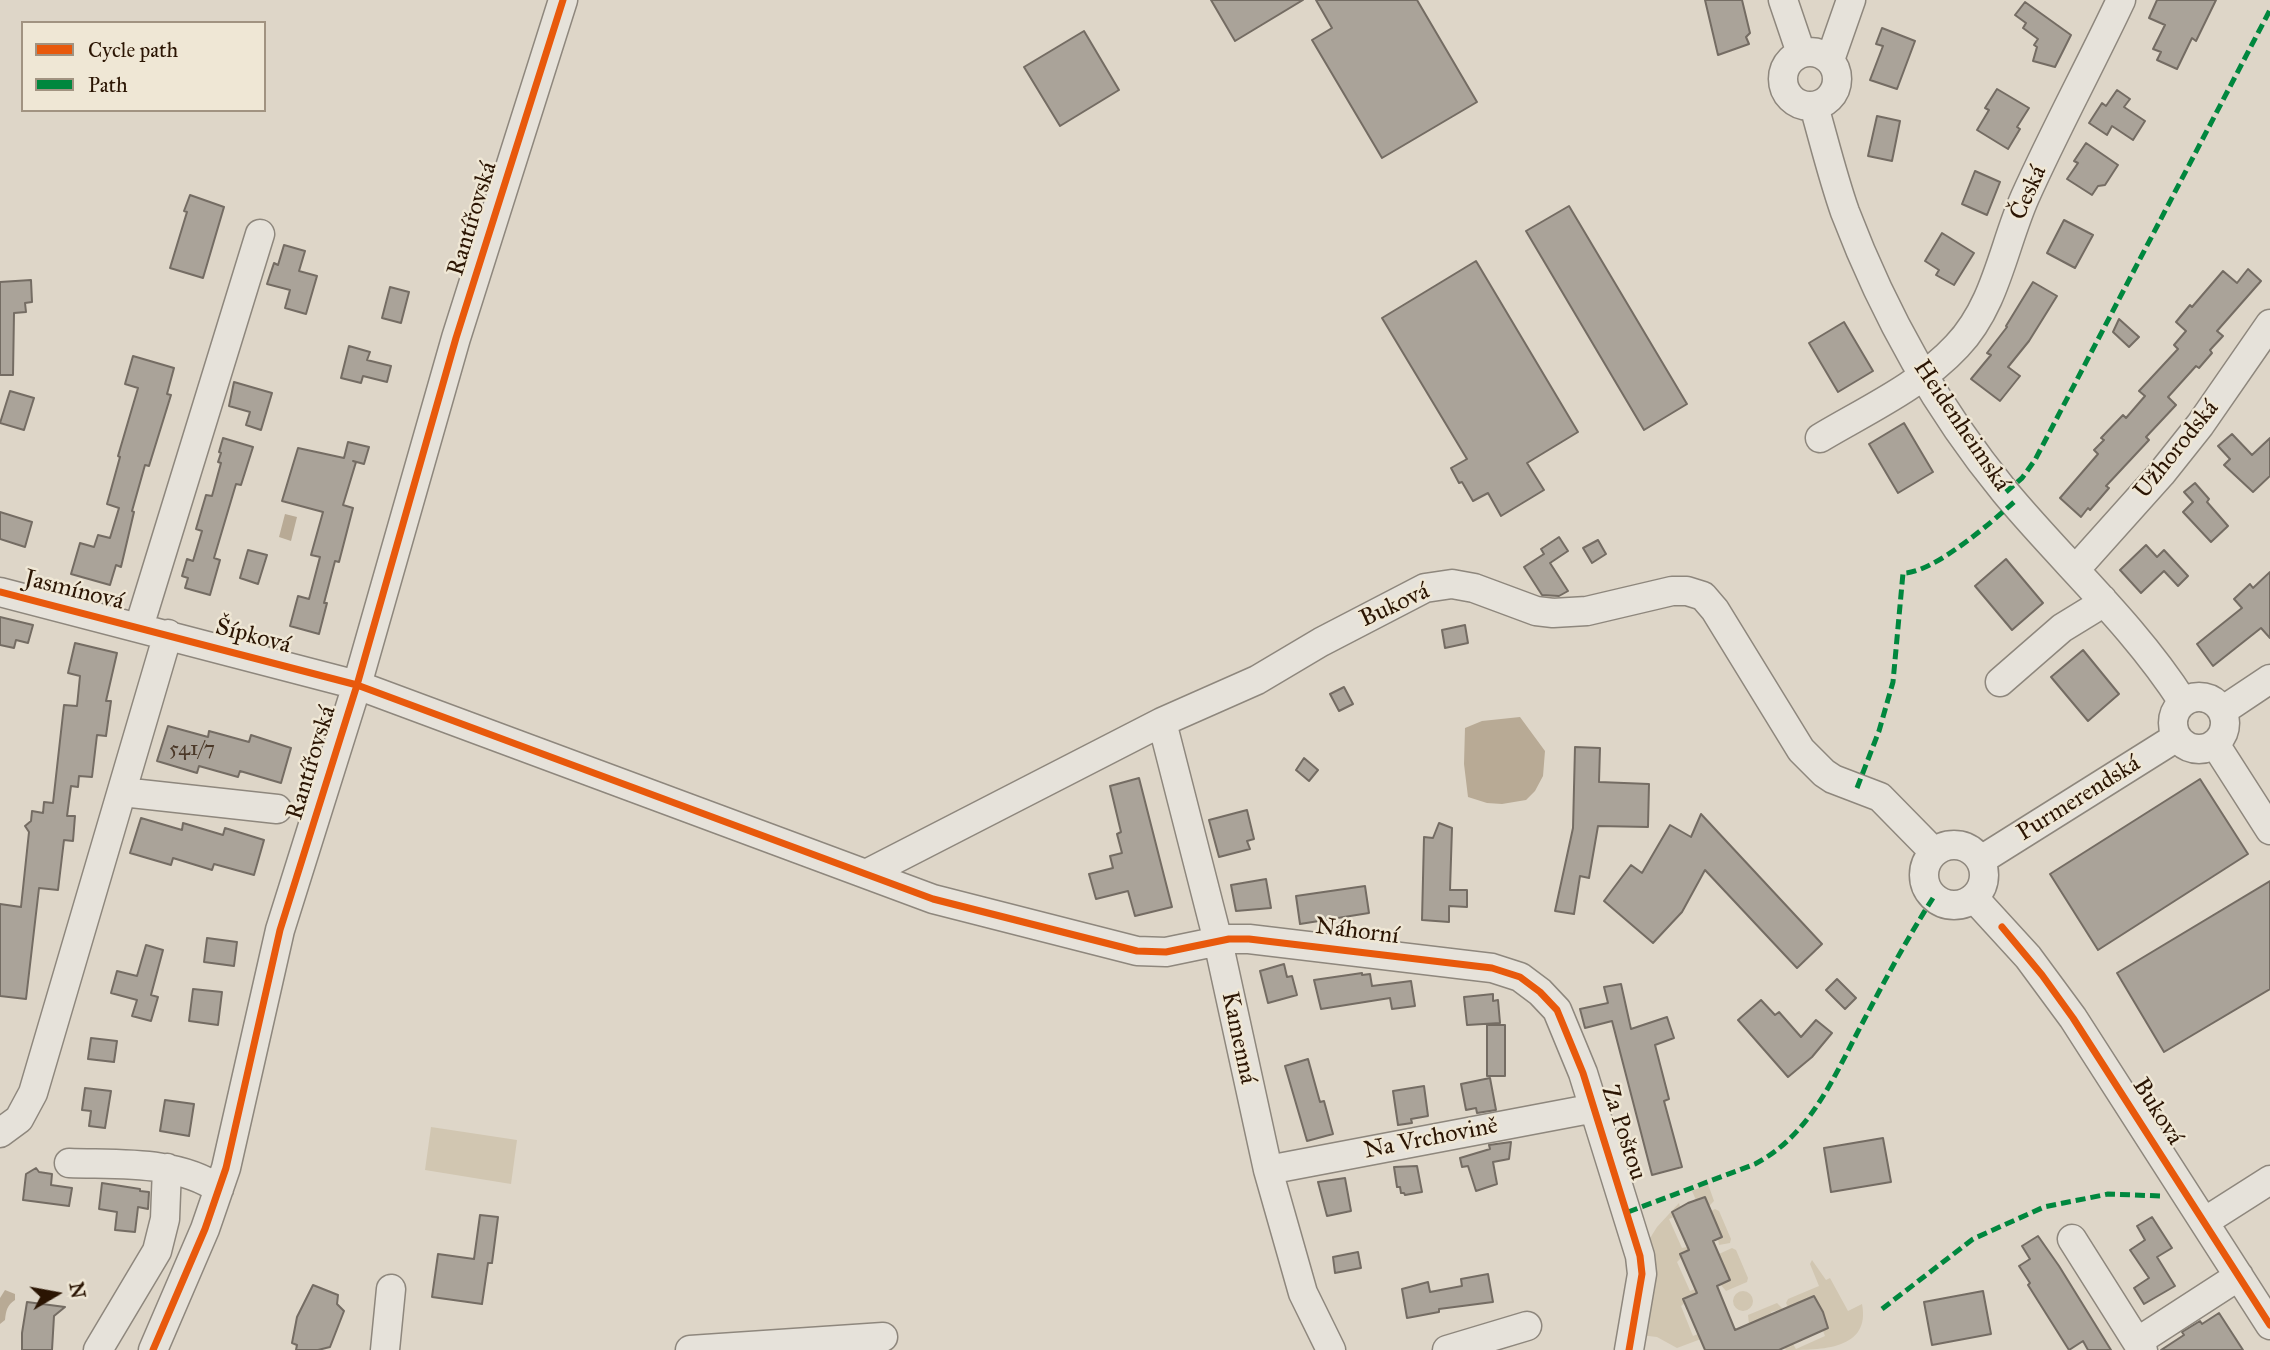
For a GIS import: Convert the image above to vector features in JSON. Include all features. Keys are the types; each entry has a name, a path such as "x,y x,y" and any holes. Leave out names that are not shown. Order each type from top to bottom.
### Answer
{"street":[{"name":"Rantířovská","path":"153,1350 219,1189 280,930 357,685 456,338 563,0"},
{"path":"1783,0 1801,53"},
{"path":"1830,60 1851,0"},
{"name":"Česká","path":"1820,438 1924,374 1956,348 1976,323 1989,297 2025,198 2121,0"},
{"path":"1816,52 1830,60 1837,75 1829,99 1814,106 1796,102 1785,89 1784,71 1787,64 1801,53 1816,52"},
{"name":"Heidenheimská","path":"1814,106 1852,229 1888,310 1924,374 1991,473 2163,671 2183,702"},
{"path":"139,627 260,234"},
{"name":"Užhorodská","path":"2075,570 2161,474 2200,425 2270,324"},
{"name":"Buková","path":"868,873 1162,722 1256,680 1321,642 1425,588 1452,584 1474,588 1536,611 1553,613 1587,611 1672,591 1687,591 1703,596 1715,610 1786,729 1810,759 1833,779 1880,797 1934,852"},
{"name":"Jasmínová","path":"0,592 139,627"},
{"path":"2000,681 2102,599"},
{"name":"Šípková","path":"139,627 357,685 868,873"},
{"path":"0,1133 19,1119 33,1093 168,634"},
{"path":"2222,711 2270,680"},
{"path":"2204,697 2222,711 2224,729 2215,744 2206,748 2192,748 2177,737 2173,729 2173,716 2183,702 2190,698 2204,697"},
{"name":"Kamenná","path":"1162,722 1218,942 1268,1170 1303,1293 1331,1350"},
{"name":"Purmerendská","path":"1981,860 2177,737"},
{"path":"2215,744 2270,830"},
{"path":"122,792 277,809"},
{"path":"1960,845 1975,853 1981,860 1985,876 1980,892 1974,898 1958,906 1933,898 1924,880 1928,860 1934,852 1942,847 1960,845"},
{"name":"Náhorní","path":"868,873 933,899 1137,951 1166,952 1249,939 1492,968"},
{"name":"Buková","path":"1974,898 2028,957 2062,1002 2270,1325"},
{"name":"Za Poštou","path":"1492,968 1520,977 1541,992 1557,1010 1570,1038 1595,1108 1640,1256 1642,1274 1629,1350"},
{"name":"Na Vrchovině","path":"1268,1170 1595,1108"},
{"path":"69,1163 167,1168 210,1182 219,1189"},
{"path":"98,1350 158,1251 165,1219 167,1168"},
{"path":"2204,1222 2270,1180"},
{"path":"2072,1239 2140,1346 2239,1276"},
{"path":"385,1350 391,1289"},
{"path":"1447,1350 1527,1326"},
{"path":"690,1350 884,1337"}],"shaded area":[{"path":"285,514 297,517 291,541 279,537"},
{"path":"1520,717 1545,751 1543,776 1535,791 1526,800 1502,804 1468,797 1464,764 1465,728 1482,721"},
{"path":"431,1127 517,1140 511,1184 425,1170"},
{"path":"1708,1184 1714,1201 1709,1206 1705,1198 1696,1200 1692,1191"},
{"path":"1679,1203 1680,1207 1672,1212 1674,1217 1669,1219 1682,1248 1687,1247 1689,1250 1677,1262 1690,1291 1695,1289 1697,1293 1681,1306 1693,1336 1698,1334 1701,1339 1677,1348 1657,1337 1640,1335 1647,1243 1657,1227"},
{"path":"1711,1211 1719,1211 1731,1239 1730,1243 1719,1245 1718,1239 1722,1237"},
{"path":"1732,1248 1736,1250 1748,1278 1747,1282 1726,1291 1720,1284 1730,1280 1719,1254"},
{"path":"1812,1260 1826,1280 1830,1278 1848,1311 1862,1304 1863,1319 1859,1331 1840,1344 1828,1348 1786,1350 1784,1348 1793,1344 1796,1349 1825,1336 1823,1331 1828,1328 1814,1296 1788,1307 1786,1303 1788,1299 1819,1286 1810,1264"},
{"path":"5,1290 15,1294 15,1300 6,1311 5,1320 0,1324 0,1298"},
{"path":"1739,1291 1747,1291 1753,1301 1747,1311 1739,1311 1733,1305 1733,1297"},
{"path":"1777,1303 1783,1309 1749,1324 1748,1315"}],"building":[{"path":"1211,0 1303,0 1235,41"},
{"path":"1316,0 1417,0 1477,102 1382,158 1312,40 1332,28"},
{"path":"1705,0 1742,0 1750,33 1746,37 1749,44 1718,55"},
{"path":"2157,0 2216,0 2196,41 2192,38 2177,69 2157,60 2161,52 2153,49 2165,25 2149,18"},
{"path":"2025,2 2071,35 2055,67 2033,61 2037,47 2034,45 2038,39 2023,28 2026,23 2015,15"},
{"path":"1882,28 1915,41 1897,89 1870,80 1883,46 1876,44"},
{"path":"1084,31 1119,90 1060,126 1024,67"},
{"path":"1997,89 2029,108 2008,149 1977,130 1989,110 1985,108"},
{"path":"2117,90 2130,99 2124,107 2145,121 2133,140 2112,126 2107,135 2089,123 2102,103 2106,106"},
{"path":"1877,116 1900,121 1892,161 1868,156"},
{"path":"2086,143 2118,165 2105,185 2098,186 2092,195 2067,179 2078,163 2074,161"},
{"path":"1975,171 2000,182 1987,215 1962,204"},
{"path":"190,195 224,207 203,278 170,268"},
{"path":"1569,206 1687,404 1644,430 1526,231"},
{"path":"2064,220 2093,235 2075,268 2047,253"},
{"path":"1942,233 1974,253 1954,285 1936,275 1939,270 1925,261"},
{"path":"284,245 305,251 299,271 317,276 306,314 285,308 290,290 267,284 274,263 278,265"},
{"path":"1476,261 1578,432 1527,463 1544,490 1501,516 1488,493 1473,501 1462,482 1459,483 1451,468 1467,459 1382,318"},
{"path":"2248,269 2261,281 2217,331 2223,336 2210,350 2212,353 2199,368 2196,366 2168,397 2176,405 2146,437 2149,440 2106,486 2109,488 2081,517 2060,498 2098,454 2094,450 2104,440 2101,438 2123,415 2126,418 2145,396 2139,391 2178,349 2174,345 2186,331 2176,322 2223,271 2237,283"},
{"path":"31,280 32,302 25,303 26,312 14,313 13,375 0,375 0,282"},
{"path":"2033,282 2057,296 2029,341 2008,367 2020,376 2000,401 1971,379 1991,355 1987,353 2007,327"},
{"path":"390,287 409,292 401,323 382,318"},
{"path":"2119,319 2139,337 2129,347 2113,332"},
{"path":"1844,322 1873,371 1838,392 1809,343"},
{"path":"349,346 370,352 367,360 391,366 387,382 363,376 361,383 341,378"},
{"path":"133,356 174,368 167,394 171,395 149,466 145,465 132,511 134,512 121,567 116,565 110,585 71,574 80,543 94,547 98,535 110,538 119,508 107,504 138,388 125,384"},
{"path":"234,382 272,393 261,430 246,425 250,412 229,406"},
{"path":"10,391 34,398 24,430 0,423"},
{"path":"1904,423 1933,472 1898,493 1869,444"},
{"path":"2232,434 2252,455 2270,438 2270,476 2253,492 2224,465 2230,459 2218,446"},
{"path":"223,438 253,447 241,485 236,484 214,558 220,560 210,595 185,588 188,578 182,576 187,559 193,561 202,531 196,529 206,495 212,496 221,463 218,462"},
{"path":"348,442 369,447 364,464 353,461 356,462 343,505 353,508 339,562 335,561 319,634 290,626 298,596 309,599 320,557 311,555 323,512 282,501 298,448 344,458"},
{"path":"2195,483 2228,526 2211,542 2183,512 2193,502 2184,492"},
{"path":"0,512 32,522 25,547 0,539"},
{"path":"1559,537 1568,551 1550,563 1568,591 1559,596 1542,595 1524,567 1544,554 1541,549"},
{"path":"1598,540 1606,554 1592,563 1583,548"},
{"path":"2146,545 2157,557 2164,550 2188,576 2178,586 2164,571 2141,593 2120,570"},
{"path":"248,550 267,555 258,584 240,578"},
{"path":"2006,559 2043,603 2012,630 1975,586"},
{"path":"2270,572 2270,638 2261,628 2213,666 2197,644 2242,608 2234,599 2250,584 2253,588"},
{"path":"0,617 33,625 28,643 16,640 14,648 0,645"},
{"path":"1465,625 1468,643 1445,648 1442,630"},
{"path":"75,643 117,653 106,701 111,701 106,736 97,735 92,777 79,776 78,787 71,786 67,816 75,816 73,841 64,840 58,890 39,888 26,999 0,996 0,904 21,907 29,832 25,826 31,821 32,811 43,813 44,802 53,803 64,705 77,706 80,676 68,673"},
{"path":"2083,650 2119,694 2088,721 2051,677"},
{"path":"1344,687 1353,704 1339,711 1330,694"},
{"path":"168,726 208,737 209,731 249,742 251,735 291,748 281,783 240,771 238,777 199,766 197,773 157,761"},
{"path":"1575,747 1600,748 1599,782 1649,784 1648,827 1598,826 1589,878 1580,876 1574,914 1555,911 1573,828"},
{"path":"1304,758 1318,770 1309,781 1296,770"},
{"path":"1139,778 1172,907 1135,916 1128,891 1096,899 1089,874 1113,868 1110,856 1122,853 1117,834 1121,832 1110,786"},
{"path":"2200,779 2248,854 2098,950 2050,874"},
{"path":"1247,810 1254,839 1247,841 1250,849 1219,857 1209,820"},
{"path":"1701,814 1822,944 1797,968 1705,870 1682,912 1653,943 1604,901 1631,865 1642,873 1670,825 1691,837"},
{"path":"141,818 182,830 183,823 223,835 225,828 264,840 254,875 214,864 212,870 173,858 171,865 130,853"},
{"path":"1439,823 1452,828 1450,890 1467,890 1467,907 1449,906 1449,922 1422,920 1424,837 1433,838"},
{"path":"1266,879 1271,908 1236,911 1231,885"},
{"path":"2270,881 2270,989 2164,1052 2117,973"},
{"path":"1365,886 1369,913 1300,924 1296,896"},
{"path":"207,938 237,942 234,966 204,962"},
{"path":"146,945 163,950 151,995 158,997 151,1021 132,1016 137,1000 111,993 117,971 137,976"},
{"path":"1284,964 1287,977 1292,976 1297,995 1268,1003 1260,971"},
{"path":"1370,974 1372,986 1411,981 1415,1006 1392,1009 1390,998 1321,1009 1314,980"},
{"path":"1837,979 1856,998 1845,1009 1826,990"},
{"path":"1621,984 1631,1029 1667,1017 1674,1038 1655,1045 1669,1099 1664,1101 1682,1167 1652,1175 1612,1021 1585,1028 1580,1009 1608,1003 1604,987"},
{"path":"193,989 222,992 218,1025 189,1021"},
{"path":"1493,994 1493,1001 1498,1000 1500,1023 1467,1025 1464,997"},
{"path":"1761,1000 1775,1015 1779,1012 1801,1037 1816,1020 1832,1033 1812,1057 1788,1077 1738,1020"},
{"path":"1487,1025 1505,1025 1505,1076 1487,1076"},
{"path":"91,1038 117,1041 114,1062 88,1059"},
{"path":"1308,1059 1320,1102 1324,1101 1333,1134 1307,1141 1285,1066"},
{"path":"1490,1078 1496,1110 1477,1113 1476,1108 1466,1110 1461,1084"},
{"path":"1424,1086 1428,1116 1411,1119 1412,1123 1398,1125 1393,1091"},
{"path":"85,1088 111,1091 105,1128 89,1126 91,1111 82,1110"},
{"path":"165,1100 194,1104 189,1136 160,1131"},
{"path":"1883,1138 1891,1182 1831,1192 1824,1148"},
{"path":"1511,1142 1509,1159 1493,1162 1497,1184 1476,1191 1468,1166 1462,1167 1460,1158 1490,1149 1489,1145"},
{"path":"1417,1166 1422,1192 1405,1195 1401,1193 1400,1187 1397,1187 1394,1167"},
{"path":"36,1168 39,1172 52,1174 51,1185 72,1188 69,1206 23,1200 26,1174"},
{"path":"1345,1178 1351,1211 1327,1216 1318,1182"},
{"path":"102,1183 149,1192 148,1209 138,1207 135,1232 115,1230 117,1212 99,1209"},
{"path":"1705,1197 1722,1237 1713,1241 1730,1280 1717,1286 1735,1330 1814,1296 1828,1328 1779,1350 1705,1350 1683,1299 1697,1293 1680,1254 1689,1250 1672,1212"},
{"path":"480,1215 498,1217 492,1263 488,1263 482,1304 432,1297 438,1254 474,1259"},
{"path":"2152,1217 2172,1248 2157,1257 2175,1286 2144,1304 2134,1288 2149,1278 2130,1250 2145,1240 2137,1226"},
{"path":"2038,1236 2111,1350 2088,1350 2083,1341 2069,1350 2019,1266 2030,1259 2022,1246"},
{"path":"1358,1252 1361,1268 1335,1273 1333,1257"},
{"path":"1488,1274 1493,1302 1439,1309 1439,1312 1407,1318 1402,1289 1428,1282 1430,1292 1462,1286 1461,1279"},
{"path":"313,1285 338,1295 337,1304 344,1311 330,1347 296,1350 297,1345 292,1343 297,1317"},
{"path":"1983,1291 1991,1334 1932,1345 1924,1302"},
{"path":"27,1302 65,1307 54,1316 52,1350 22,1350"},
{"path":"2219,1313 2243,1350 2161,1350 2184,1335 2182,1332"}],"marked path":[{"path":"2006,492 2022,478 2035,460 2270,10"},
{"path":"1857,788 1879,731 1893,682 1903,573 1915,571 1945,556 1977,534 2014,502"},
{"path":"1628,1212 1755,1164 1792,1136 1807,1119 1832,1081 1897,958 1933,898"},
{"path":"1882,1309 1973,1239 2044,1207 2108,1194 2161,1196"}],"cycle path":[{"path":"153,1350 205,1229 226,1168 280,930 357,685 456,338 563,0"},
{"path":"0,592 357,685 933,899 1137,951 1166,952 1229,939 1249,939 1492,968 1520,977 1540,992 1557,1010 1583,1073 1640,1256 1642,1274 1629,1350"},
{"path":"2002,927 2073,1018 2270,1325"}]}
